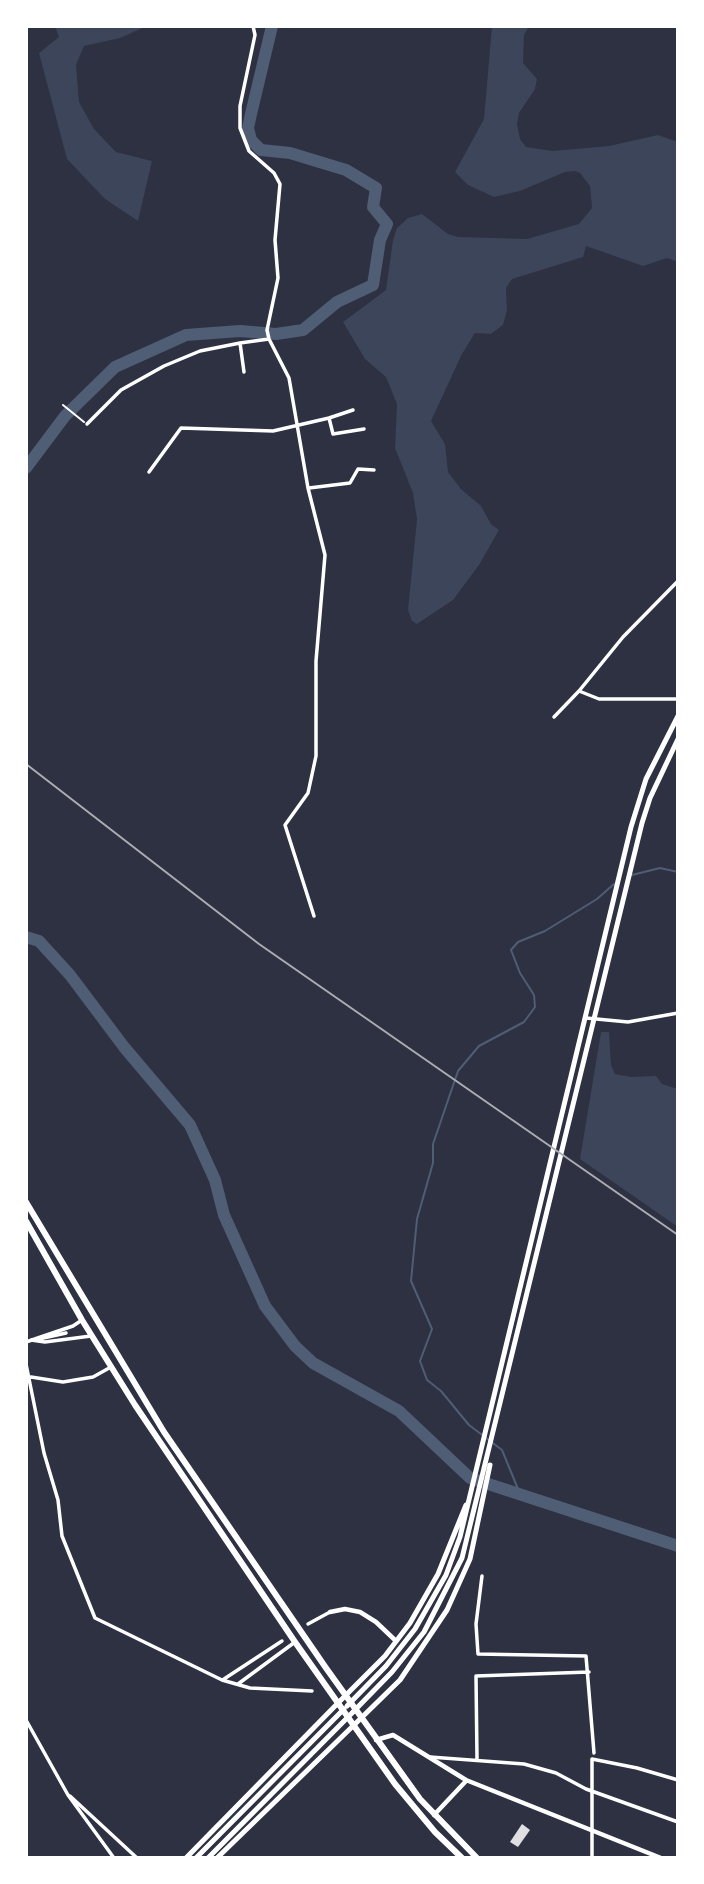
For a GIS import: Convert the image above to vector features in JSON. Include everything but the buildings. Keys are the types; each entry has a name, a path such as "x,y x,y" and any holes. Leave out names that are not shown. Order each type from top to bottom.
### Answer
{"highway":[{"path":"26,1202 164,1432 376,1740 434,1816 477,1858"},
{"path":"26,1221 111,1367 295,1642 416,1811 462,1858"}],"main road":[{"path":"196,1858 347,1706 409,1638 446,1575 471,1496 631,827 646,779 678,716"},
{"path":"208,1858 216,1854 400,1680 429,1638 462,1581 498,1419 642,822 650,798 678,739"},
{"path":"186,1858 396,1641 410,1623 438,1573 471,1496"},
{"path":"216,1854 408,1654 454,1579 480,1503"}],"street":[{"path":"253,26 255,35 240,106 240,128 249,151 274,173 281,194 275,240 278,278 267,330 289,378 325,569 316,661 317,738 308,793 285,825 314,916"},
{"path":"87,424 121,390 146,375 200,351 269,338"},
{"path":"240,343 244,372"},
{"path":"149,472 181,428 273,431 353,410"},
{"path":"329,418 333,433 364,429"},
{"path":"308,488 350,483 358,469 374,470"},
{"path":"554,717 614,647 678,581"},
{"path":"579,691 598,699 678,699"},
{"path":"586,1018 628,1022 678,1013"},
{"path":"28,1341 74,1326 82,1320"},
{"path":"28,1341 66,1334"},
{"path":"28,1341 45,1342 81,1335 92,1336"},
{"path":"26,1364 31,1377 62,1536 95,1618 222,1680 312,1691"},
{"path":"31,1377 63,1382 93,1377 111,1367"},
{"path":"26,1382 32,1383"},
{"path":"482,1576 476,1624 478,1654 586,1656 594,1753"},
{"path":"308,1624 330,1612 345,1609 360,1612 376,1622 396,1641"},
{"path":"222,1680 282,1640"},
{"path":"238,1684 295,1642"},
{"path":"477,1759 476,1676 589,1672"},
{"path":"26,1720 68,1795 114,1858"},
{"path":"376,1740 387,1735 397,1737 466,1780 661,1858"},
{"path":"428,1758 523,1764 556,1773 591,1790 678,1822"},
{"path":"592,1858 592,1759 678,1780"},
{"path":"434,1816 466,1780"},
{"path":"68,1795 138,1858"},
{"path":"669,1858 678,1858"}],"path":[{"path":"63,405 87,424"}],"shaded area":[{"path":"55,26 147,26 120,38 84,46 76,65 79,102 94,129 116,152 152,161 138,221 105,199 67,159 39,53 59,37"},
{"path":"492,26 529,26 524,35 523,63 537,79 535,89 519,113 517,124 520,139 526,147 553,151 609,146 658,135 678,142 678,262 667,258 643,266 586,246 583,257 512,279 506,288 507,310 503,325 491,334 475,333 462,354 431,421 445,444 448,472 461,489 481,506 491,524 499,530 479,565 453,600 417,624 412,621 408,610 417,519 413,493 395,448 397,404 386,377 365,359 343,322 386,290 393,240 397,228 408,218 422,214 448,234 458,237 527,239 579,224 592,208 590,186 580,173 575,171 565,172 520,191 494,197 468,185 455,172 484,119"},
{"path":"601,1032 609,1032 611,1065 615,1074 631,1077 656,1076 662,1084 678,1089 678,1227 580,1159"}],"waterway":[{"path":"26,468 65,416 115,367 186,335 240,331 276,334 303,330 337,302 373,285 380,240 387,224 373,207 376,188 346,170 290,153 261,150 251,140 248,128 272,26"},
{"path":"632,875 660,868 678,872"},
{"path":"517,1495 518,1489 502,1450 469,1425 441,1391 427,1380 420,1361 432,1329 411,1281 417,1219 433,1163 433,1144 458,1071 479,1046 524,1022 535,1007 534,995 520,973 511,950 518,942 545,931 597,899 614,884"},
{"path":"26,937 39,941 70,975 124,1047 190,1125 215,1180 224,1215 265,1306 295,1346 313,1363 399,1411 470,1478 678,1546"}],"railway":[{"path":"26,764 259,944 678,1235"}]}
